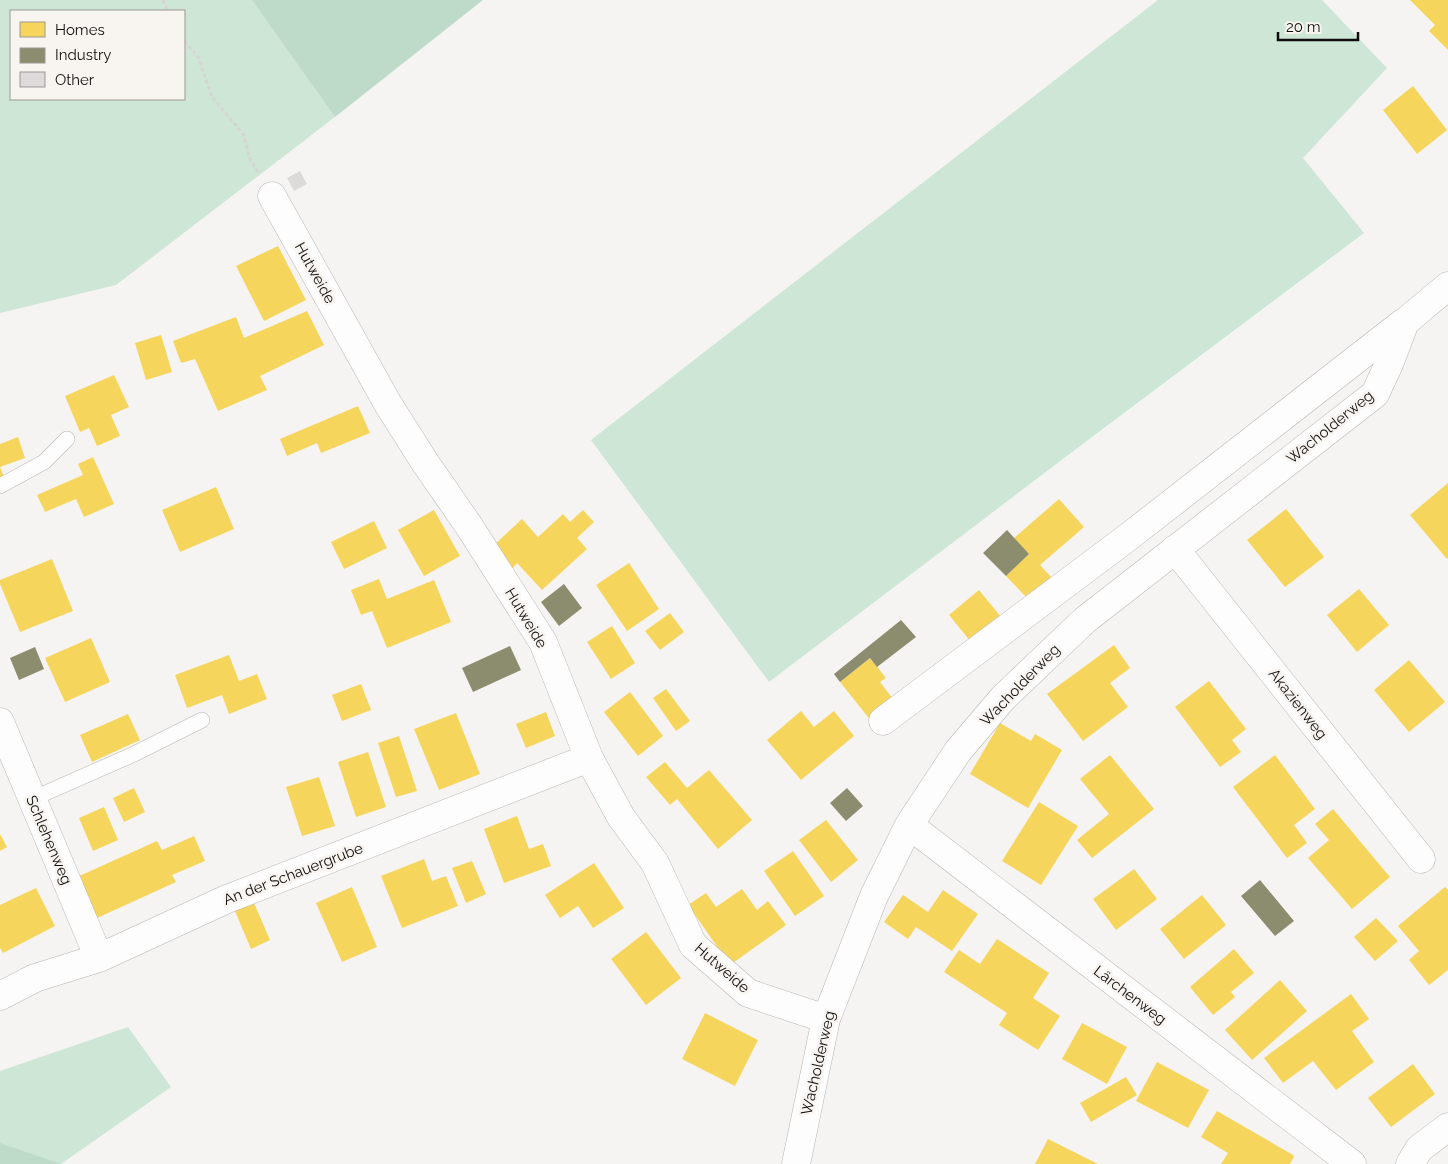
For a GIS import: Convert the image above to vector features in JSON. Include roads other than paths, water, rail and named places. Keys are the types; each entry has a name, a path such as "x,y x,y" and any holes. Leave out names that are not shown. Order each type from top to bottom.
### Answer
{"street":[{"name":"Hutweide","path":"272,196 388,404 543,642 588,758 621,817 655,863 692,945 748,993 826,1019"},
{"name":"Wacholderweg","path":"883,721 1127,538 1405,322 1448,286"},
{"name":"Wacholderweg","path":"796,1164 826,1019 874,896 909,825 958,751 1003,698 1085,620 1375,394 1405,322"},
{"name":"Akazienweg","path":"1175,549 1421,860"},
{"name":"Schlehenweg","path":"0,722 99,958"},
{"name":"An der Schauergrube","path":"0,996 35,978 99,958 227,899 588,758"},
{"name":"Lärchenweg","path":"909,825 1352,1164"},
{"path":"1410,1164 1419,1148 1448,1127"}],"lane":[{"path":"0,486 44,462 67,439"},
{"path":"32,799 134,754 202,720"}]}
